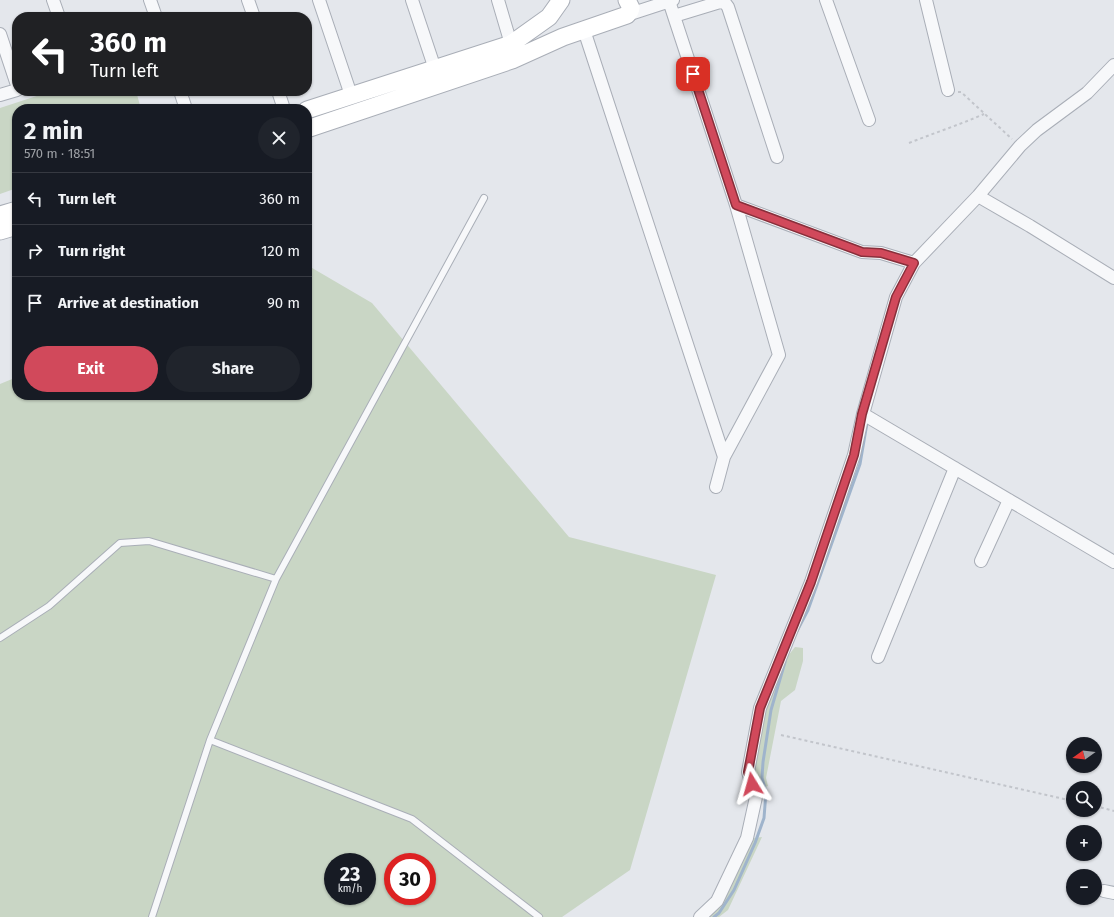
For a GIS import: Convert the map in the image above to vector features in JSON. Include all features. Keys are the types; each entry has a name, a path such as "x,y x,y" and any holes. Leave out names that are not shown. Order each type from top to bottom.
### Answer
{"main road":[{"path":"312,108 511,44 549,17 561,0"},
{"path":"312,127 512,60 563,37 584,30 627,7"},
{"path":"0,215 12,211"},
{"path":"0,232 12,228"}],"street":[{"path":"53,0 57,12"},
{"path":"150,0 154,12"},
{"path":"248,0 252,12"},
{"path":"319,0 351,95"},
{"path":"412,0 435,69"},
{"path":"498,0 511,44"},
{"path":"826,0 869,120"},
{"path":"926,0 948,90"},
{"path":"627,7 671,1 674,16 736,205 779,355 724,457 716,487"},
{"path":"674,16 720,2 725,3 728,7 777,157"},
{"path":"584,30 724,457"},
{"path":"0,34 12,70"},
{"path":"700,917 717,901 747,838 756,797 748,772 760,708 811,582 854,455 862,414 896,297 914,263 978,196 1020,146 1036,130 1087,93 1114,65"},
{"path":"0,95 12,91"},
{"path":"978,196 1114,278"},
{"path":"736,205 862,252 881,253 914,263"},
{"path":"862,414 1114,562"},
{"path":"878,657 955,468"},
{"path":"981,561 1009,500"}],"lane":[{"path":"152,917 210,740 276,579 484,198"},
{"path":"0,638 49,606 120,543 149,541 276,579"},
{"path":"210,740 412,819 539,917"}],"path":[{"path":"948,90 960,92 1020,146"},
{"path":"909,143 938,131 957,126 984,114"},
{"path":"781,735 1066,799"},
{"path":"1102,808 1114,811"}],"green space":[{"path":"37,96 137,96 140,104 12,104"},
{"path":"12,104 12,190 0,194 0,108"},
{"path":"312,268 372,303 569,537 716,575 630,870 562,917 0,917 0,384 12,379 12,400 312,400"},
{"path":"795,647 803,648 803,661 795,690 781,701 766,778 768,786 761,789 753,768 768,698 780,666"},
{"path":"762,837 728,910 719,917 707,917 719,906 754,838"}],"waterway":[{"path":"797,631 808,610 860,464 867,423"},
{"path":"714,917 719,913 734,890 755,843 764,818 766,792 762,778 763,762 771,710 785,662"}],"route":[{"path":"693,74 736,205 862,252 881,253 914,263 896,297 862,414 854,455 811,582 760,708 748,772 752,784"}]}
